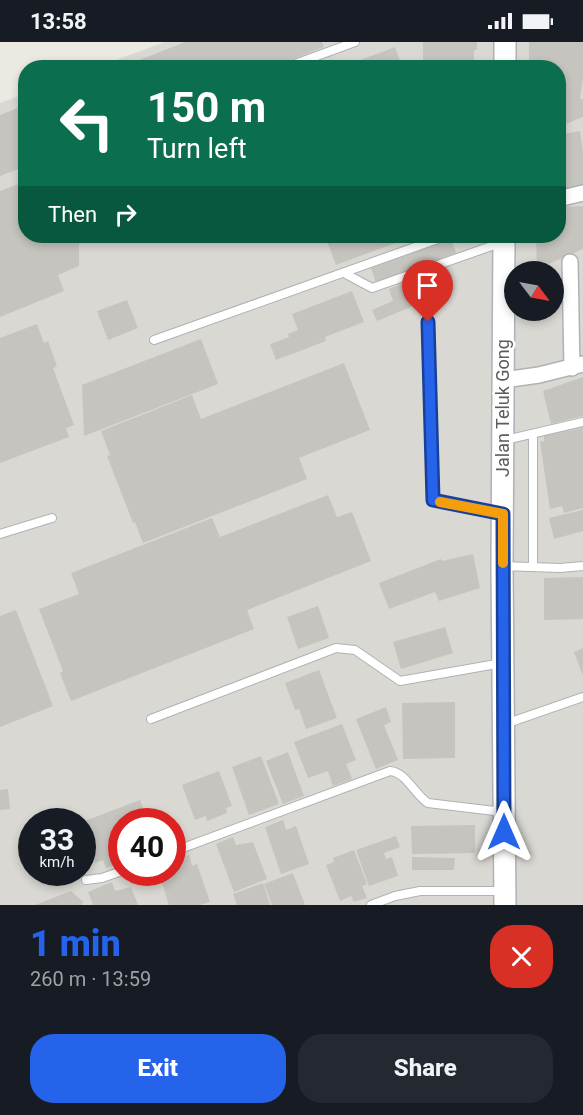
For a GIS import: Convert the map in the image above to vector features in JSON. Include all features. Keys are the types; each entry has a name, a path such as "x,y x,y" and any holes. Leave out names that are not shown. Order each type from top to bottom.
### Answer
{"street":[{"path":"505,42 505,60"},
{"path":"566,197 583,193"},
{"name":"Jalan Teluk Gong","path":"504,243 502,566 505,898"},
{"path":"503,380 578,366 570,262"}],"lane":[{"path":"306,60 355,42"},
{"path":"154,340 427,243"},
{"path":"344,273 372,288 491,243"},
{"path":"428,322 433,500 503,514"},
{"path":"503,440 583,422"},
{"path":"533,434 533,567"},
{"path":"0,534 52,518"},
{"path":"502,566 583,566"},
{"path":"151,719 336,648 355,650 400,681 503,663"},
{"path":"504,724 583,697"},
{"path":"186,847 390,771 400,774 420,798 428,803 504,812"},
{"path":"371,905 395,896 420,891 505,898"}],"shaded area":[{"path":"165,42 583,42 583,905 0,905 0,103 18,97 18,243 566,243 566,60 116,60"}],"building":[{"path":"185,42 322,42 324,47 290,60 139,60"},
{"path":"423,42 477,42 474,60 423,60"},
{"path":"529,42 583,42 583,77 580,99 583,99 583,117 566,124 566,60 529,60"},
{"path":"395,47 400,60 361,60"},
{"path":"18,108 18,169 0,176 0,115"},
{"path":"580,131 583,152 583,187 566,190 566,134"},
{"path":"18,184 18,243 79,243 79,266 58,275 64,291 0,317 0,191"},
{"path":"583,206 583,249 555,261 537,261 536,243 566,243 566,207"},
{"path":"328,243 395,243 336,265"},
{"path":"438,243 453,243 456,253 376,283 371,268"},
{"path":"439,268 440,270 445,268 454,289 377,321 372,310 393,301 389,289"},
{"path":"352,291 364,322 325,337 326,341 276,360 270,344 289,337 288,334 298,330 292,314"},
{"path":"127,300 138,328 108,340 97,311"},
{"path":"37,324 44,343 48,341 57,366 53,368 74,425 66,428 69,437 0,463 0,338"},
{"path":"201,339 218,384 84,436 82,385"},
{"path":"344,363 370,430 299,458 307,479 143,543 107,456 110,455 101,431 192,395 201,419"},
{"path":"583,377 583,416 551,424 543,391"},
{"path":"583,428 583,508 564,513 562,506 550,509 540,442 544,441 544,436"},
{"path":"328,495 337,517 352,512 371,561 247,610 254,629 71,701 60,673 63,671 39,609 79,594 71,573 212,518 220,537"},
{"path":"583,510 583,531 554,539 549,518"},
{"path":"473,554 480,588 439,601 435,592 389,609 379,583 441,559 442,561"},
{"path":"583,577 583,619 544,620 544,578"},
{"path":"318,606 329,638 298,649 287,617"},
{"path":"16,610 53,706 0,727 0,616"},
{"path":"445,627 453,653 401,669 393,642"},
{"path":"583,648 583,676 574,652"},
{"path":"319,670 337,718 306,729 299,709 295,710 285,683"},
{"path":"455,702 455,758 403,759 402,703"},
{"path":"386,707 391,722 384,725 398,760 376,769 356,719"},
{"path":"342,724 356,760 346,764 352,779 333,786 328,771 308,778 294,742"},
{"path":"288,752 304,796 283,804 266,761"},
{"path":"261,756 279,804 249,815 232,767"},
{"path":"219,771 232,806 226,808 227,813 207,821 206,816 195,820 182,785"},
{"path":"8,789 10,809 0,810 0,790"},
{"path":"140,800 143,808 119,808"},
{"path":"108,812 108,867 106,868 103,860 96,863 96,817"},
{"path":"283,820 286,830 296,826 309,864 281,874 265,827"},
{"path":"475,825 475,853 412,854 411,826"},
{"path":"396,836 400,847 384,853 386,859 392,857 398,876 369,886 356,850"},
{"path":"233,837 236,845 253,842 267,879 234,892 216,844"},
{"path":"354,850 367,884 362,886 367,898 354,902 351,896 340,901 326,865 334,862 333,858"},
{"path":"189,855 192,866 197,864 210,902 200,905 169,905 163,886 186,886 186,856"},
{"path":"412,857 455,858 454,870 412,870"},
{"path":"293,873 305,905 272,905 264,884"},
{"path":"263,883 270,905 237,905 233,894"},
{"path":"108,884 108,886 113,886 115,891 131,887 138,905 93,905 88,892"},
{"path":"71,891 83,902 82,905 35,905"}],"slow traffic":[{"path":"440,502 503,514 503,563"}],"route":[{"path":"428,322 433,500 503,514 504,832"}]}
